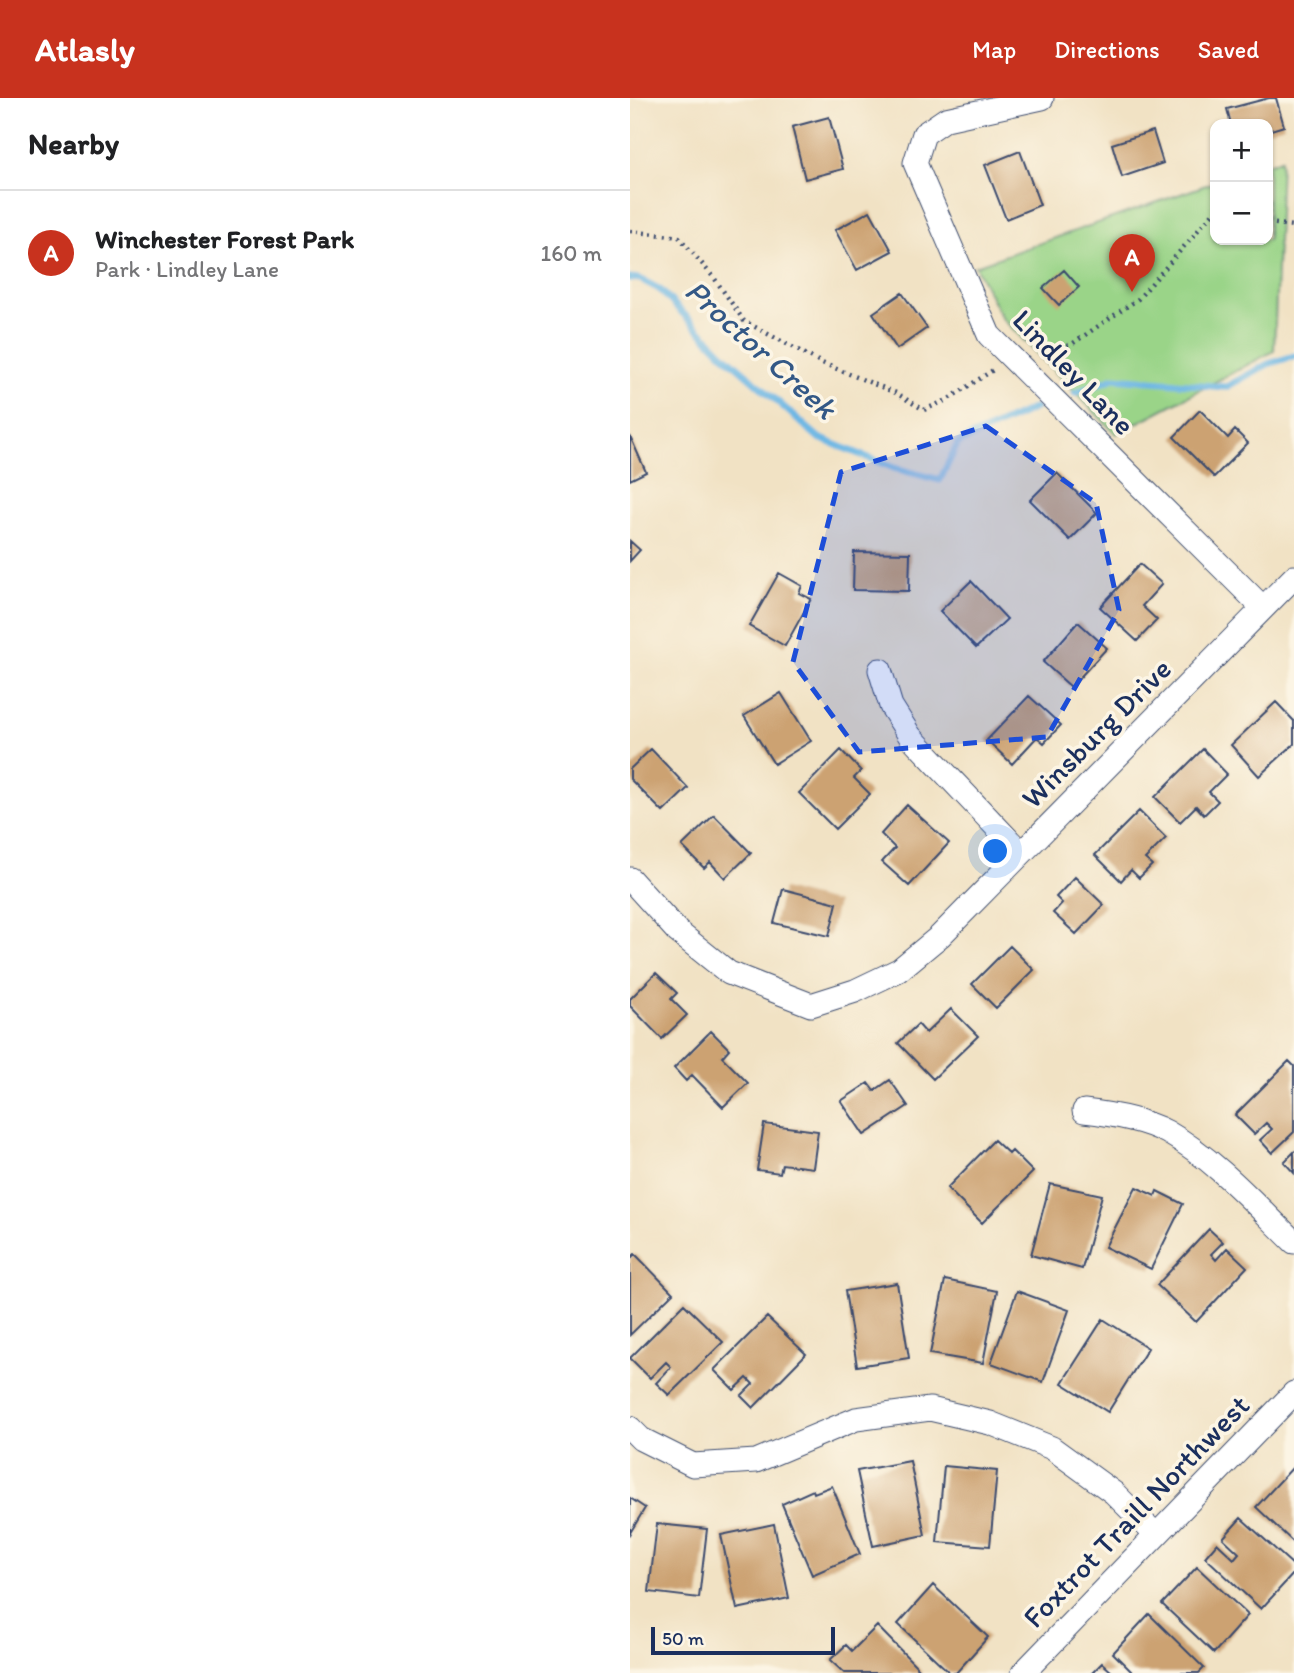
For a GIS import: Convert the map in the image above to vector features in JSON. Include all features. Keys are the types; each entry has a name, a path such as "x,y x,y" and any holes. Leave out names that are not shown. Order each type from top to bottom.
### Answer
{"street":[{"name":"Lindley Lane","path":"1042,98 946,119 924,134 915,163 989,335 1263,608"},
{"name":"Winsburg Drive","path":"630,879 678,932 729,973 811,1006 900,970 940,936 1294,577"},
{"path":"880,670 891,706 910,736 1021,853"},
{"path":"1084,1111 1116,1115 1165,1131 1205,1157 1294,1242"},
{"name":"Foxtrot Traill Northwest","path":"1023,1673 1294,1393"},
{"path":"630,1427 641,1439 693,1465 756,1461 856,1419 930,1409 990,1423 1052,1448 1114,1493 1156,1535"}],"path":[{"path":"630,231 679,237 715,279 744,321 821,363 896,393 924,410 947,400 988,373 1014,360 1072,344 1138,299 1210,217"},
{"path":"1273,224 1294,226"}],"highlighted area":[{"path":"986,426 1096,503 1119,610 1047,737 859,752 793,662 841,472"}],"green space":[{"path":"1281,159 1274,351 1116,434 1002,318 975,266 1210,184 1210,245 1273,245 1273,162"}],"building":[{"path":"1276,98 1284,126 1273,129 1273,119 1230,119 1227,109"},
{"path":"829,117 843,169 805,179 792,127"},
{"path":"1153,131 1163,163 1122,177 1112,144"},
{"path":"1020,151 1040,205 1006,219 985,165"},
{"path":"870,211 892,251 857,270 835,230"},
{"path":"1064,270 1079,287 1059,305 1043,288"},
{"path":"902,293 927,328 897,349 873,313"},
{"path":"1200,410 1228,438 1235,430 1248,443 1214,477 1174,437"},
{"path":"630,436 646,472 630,480"},
{"path":"1057,473 1097,513 1070,540 1030,500"},
{"path":"630,541 640,550 630,561"},
{"path":"854,552 910,553 909,591 853,590"},
{"path":"1140,564 1162,584 1142,606 1157,620 1137,641 1100,607"},
{"path":"779,573 802,586 799,593 811,599 785,646 749,626"},
{"path":"971,581 1007,619 976,648 940,611"},
{"path":"1078,622 1107,648 1071,687 1043,662"},
{"path":"781,693 811,741 774,764 744,716"},
{"path":"1029,696 1061,725 1044,743 1037,737 1012,764 987,740"},
{"path":"1276,702 1294,721 1294,744 1259,776 1231,745"},
{"path":"651,749 688,788 663,812 630,779 630,769"},
{"path":"1203,749 1227,774 1209,792 1218,801 1204,815 1196,806 1180,822 1155,797"},
{"path":"841,750 861,771 854,778 870,794 835,829 799,793"},
{"path":"907,805 949,843 909,886 882,862 895,848 881,834"},
{"path":"1139,811 1166,838 1145,859 1152,865 1139,878 1131,870 1121,881 1095,855"},
{"path":"714,815 751,853 725,878 710,862 704,868 682,846"},
{"path":"1075,877 1104,905 1076,934 1053,913 1062,903 1056,897"},
{"path":"783,889 837,903 829,936 774,923"},
{"path":"1010,946 1034,970 996,1008 972,984"},
{"path":"656,973 677,993 671,999 687,1015 662,1039 630,1006 630,999"},
{"path":"951,1009 978,1036 933,1079 898,1043 918,1024 926,1033"},
{"path":"711,1031 729,1049 722,1057 748,1083 723,1107 692,1075 686,1081 674,1068"},
{"path":"1289,1061 1294,1066 1294,1132 1272,1153 1260,1140 1272,1129 1266,1123 1254,1134 1235,1115"},
{"path":"890,1080 908,1106 864,1135 841,1101 868,1083 874,1091"},
{"path":"764,1124 818,1131 813,1168 782,1164 780,1173 757,1170"},
{"path":"994,1140 1009,1154 1012,1151 1033,1172 982,1223 947,1188"},
{"path":"1294,1152 1294,1173 1284,1162"},
{"path":"1050,1184 1102,1195 1082,1269 1031,1255"},
{"path":"1136,1187 1155,1196 1157,1191 1183,1204 1151,1269 1105,1247"},
{"path":"1209,1229 1223,1242 1211,1254 1216,1260 1227,1248 1247,1267 1196,1322 1157,1285"},
{"path":"635,1254 673,1293 630,1335 630,1259"},
{"path":"945,1280 997,1291 983,1363 930,1354"},
{"path":"897,1283 909,1358 857,1366 845,1291"},
{"path":"1017,1291 1069,1310 1043,1382 991,1363"},
{"path":"684,1304 723,1342 669,1395 656,1383 671,1367 666,1362 650,1378 630,1358"},
{"path":"767,1317 806,1354 753,1408 741,1396 753,1384 747,1378 734,1390 714,1370"},
{"path":"1103,1319 1148,1348 1108,1412 1062,1383"},
{"path":"910,1461 925,1535 873,1546 857,1471"},
{"path":"944,1466 997,1471 990,1546 937,1542"},
{"path":"1294,1466 1294,1543 1256,1507"},
{"path":"832,1486 860,1554 812,1575 782,1504 813,1490 814,1493"},
{"path":"630,1498 645,1508 630,1533"},
{"path":"1241,1518 1294,1566 1294,1573 1261,1609 1205,1557 1217,1543 1234,1559 1239,1553 1223,1538"},
{"path":"657,1524 707,1529 699,1598 649,1592"},
{"path":"774,1524 789,1598 737,1609 721,1535"},
{"path":"1197,1567 1248,1615 1214,1653 1162,1604"},
{"path":"933,1585 988,1637 956,1673 950,1673 898,1624"},
{"path":"1149,1614 1204,1668 1199,1673 1133,1673 1113,1653"},
{"path":"877,1626 923,1673 844,1673 830,1660 846,1645 852,1651"},
{"path":"1102,1663 1113,1673 1092,1673"}],"waterway":[{"name":"Proctor Creek","path":"630,278 640,279 659,289 722,353 819,438 894,468 940,480 958,443 1035,408"},
{"name":"Proctor Creek","path":"1075,393 1114,378 1226,387 1268,364 1294,356"}],"place":[{"name":"Winchester Forest Park","path":"1132,292"}]}
